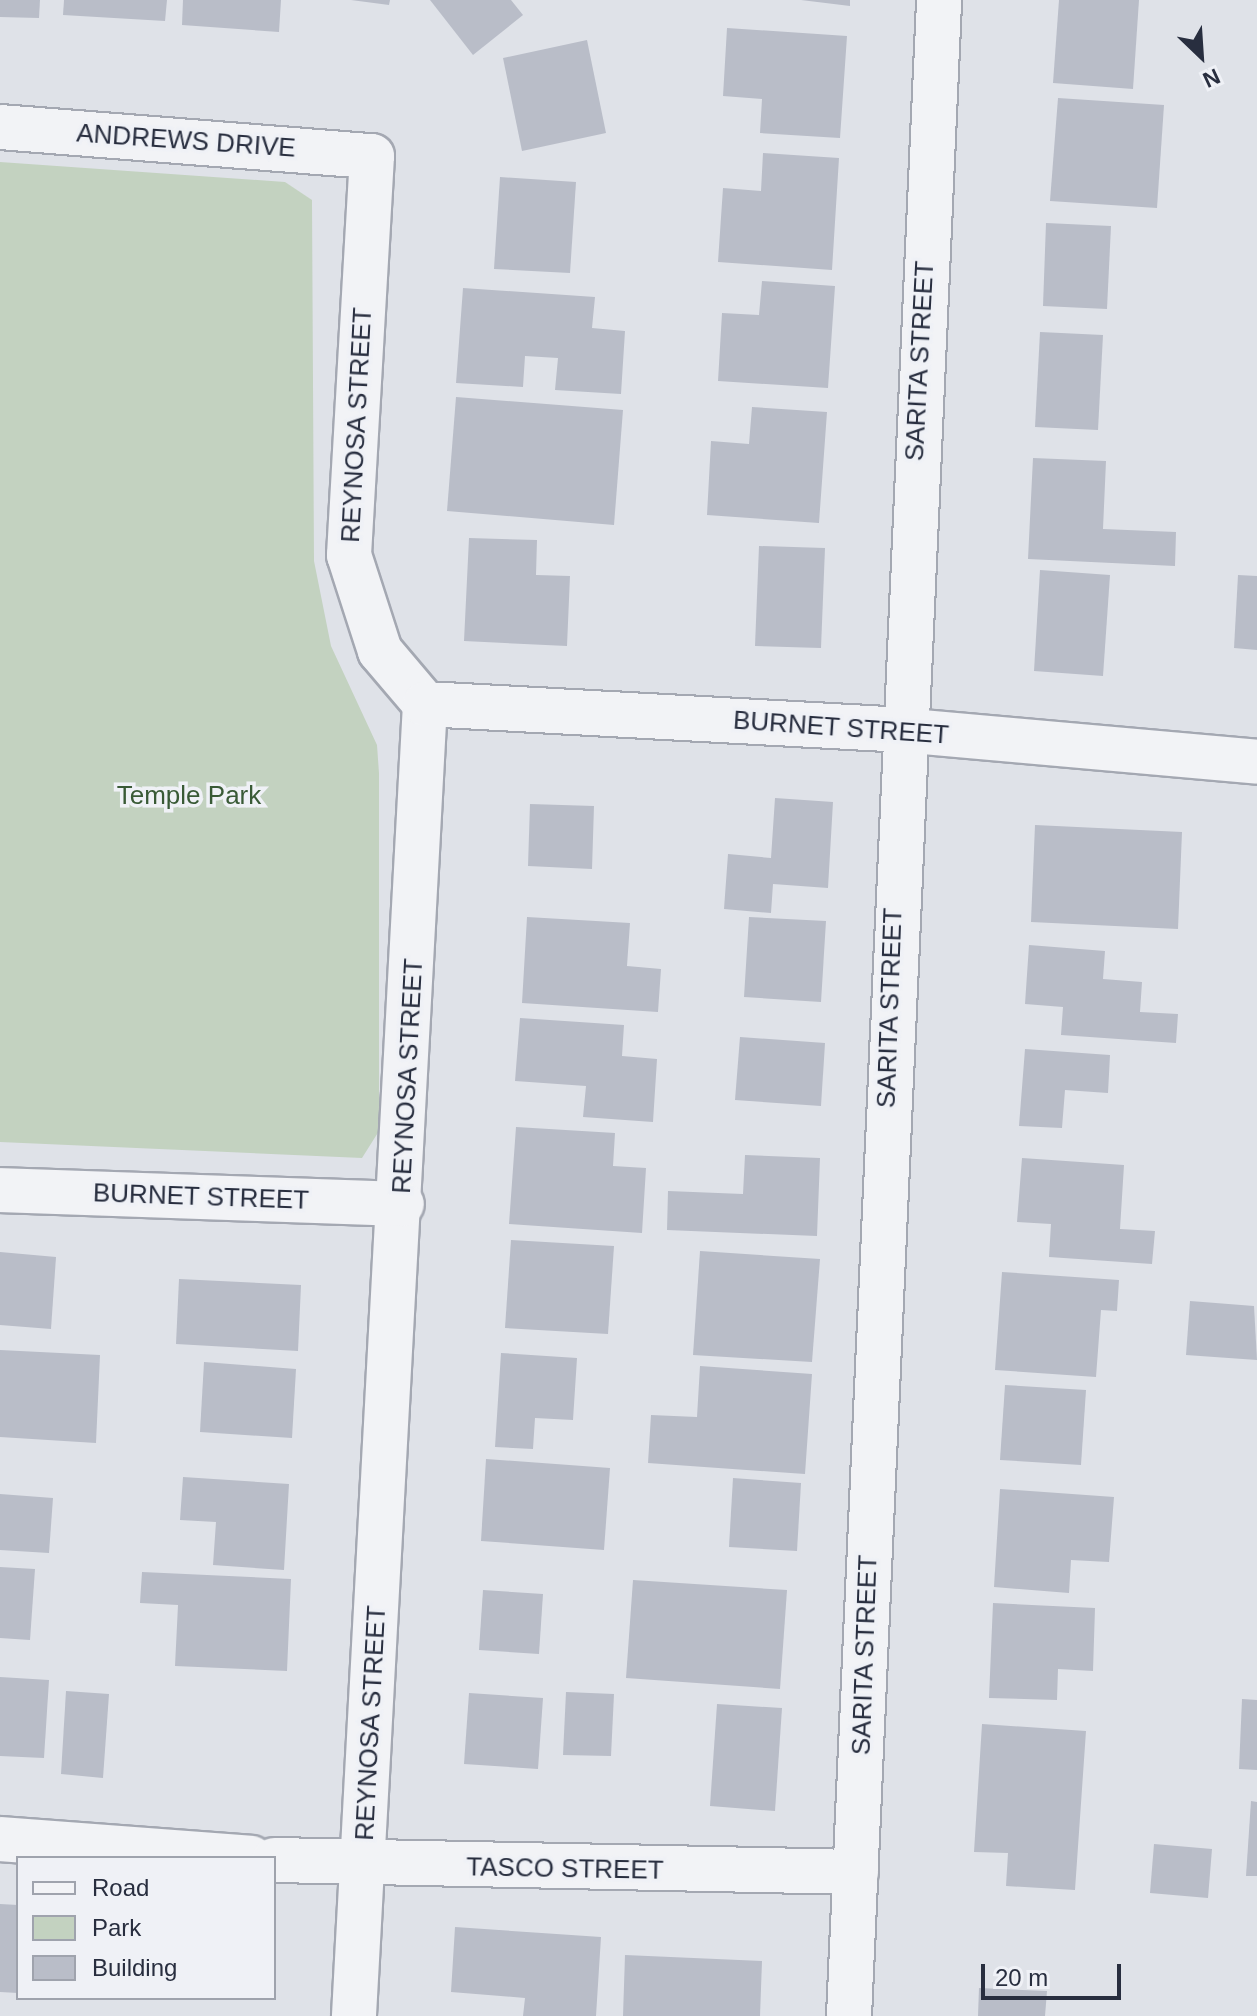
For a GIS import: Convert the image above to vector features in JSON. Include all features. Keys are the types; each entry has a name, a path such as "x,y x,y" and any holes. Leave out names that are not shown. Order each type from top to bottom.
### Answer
{"street":[{"name":"SARITA STREET","path":"849,2016 901,730 939,0"},
{"name":"ANDREWS DRIVE","path":"0,127 372,156"},
{"name":"REYNOSA STREET","path":"354,2016 402,1204 425,704 380,651 349,555 372,156"},
{"name":"BURNET STREET","path":"425,704 901,730 1257,762"},
{"name":"BURNET STREET","path":"0,1190 402,1204"},
{"path":"0,1839 225,1856"},
{"name":"TASCO STREET","path":"276,1860 362,1866 856,1872"}],"green space":[{"name":"Temple Park","path":"0,162 285,182 312,200 314,561 331,646 377,745 379,773 379,1131 362,1158 0,1142"}],"building":[{"path":"0,0 40,0 39,18 0,17"},
{"path":"64,0 167,0 165,21 63,15"},
{"path":"183,0 281,0 279,32 182,25"},
{"path":"351,0 390,0 389,5"},
{"path":"430,0 511,0 523,15 473,55"},
{"path":"801,0 850,0 850,6"},
{"path":"1059,0 1139,0 1133,89 1053,83"},
{"path":"727,28 847,36 840,138 760,133 762,99 723,96"},
{"path":"587,40 606,133 522,151 503,58"},
{"path":"1058,98 1164,105 1157,208 1050,201"},
{"path":"763,153 839,158 832,270 718,262 723,188 761,191"},
{"path":"500,177 576,182 570,273 494,269"},
{"path":"1046,223 1111,226 1107,309 1043,306"},
{"path":"762,281 835,286 828,388 718,381 722,313 759,315"},
{"path":"463,288 595,297 592,328 625,331 621,394 555,390 558,358 525,356 523,387 456,383"},
{"path":"1040,332 1103,335 1098,430 1035,427"},
{"path":"456,397 623,410 614,525 447,511"},
{"path":"752,407 827,412 819,523 707,515 711,441 749,444"},
{"path":"1033,458 1106,461 1103,529 1176,532 1175,566 1028,559"},
{"path":"469,538 537,540 536,575 570,576 567,646 464,641"},
{"path":"759,546 825,548 821,648 755,646"},
{"path":"1040,570 1110,575 1103,676 1034,671"},
{"path":"1238,575 1257,576 1257,650 1234,648"},
{"path":"775,798 833,802 828,888 773,884 771,913 724,909 728,854 771,858"},
{"path":"530,804 594,806 592,869 528,866"},
{"path":"1035,825 1182,832 1178,929 1031,922"},
{"path":"527,917 630,923 627,966 661,969 658,1012 522,1003"},
{"path":"749,917 826,921 821,1002 744,997"},
{"path":"1029,945 1105,951 1103,979 1142,982 1140,1012 1178,1014 1176,1043 1061,1035 1063,1007 1025,1004"},
{"path":"520,1018 624,1025 622,1056 657,1059 653,1122 583,1117 586,1086 515,1081"},
{"path":"740,1037 825,1043 821,1106 735,1100"},
{"path":"1025,1049 1110,1055 1108,1093 1065,1090 1062,1128 1019,1126"},
{"path":"516,1127 615,1133 613,1166 646,1168 642,1233 509,1224"},
{"path":"745,1155 820,1158 817,1236 667,1230 668,1191 743,1194"},
{"path":"1022,1158 1124,1165 1120,1229 1155,1231 1152,1264 1049,1257 1051,1224 1017,1222"},
{"path":"511,1240 614,1246 608,1334 505,1328"},
{"path":"700,1251 820,1259 812,1362 693,1355"},
{"path":"0,1252 56,1257 51,1329 0,1325"},
{"path":"1002,1272 1119,1280 1117,1311 1101,1310 1096,1377 995,1370"},
{"path":"179,1279 301,1285 298,1351 176,1344"},
{"path":"1190,1301 1254,1306 1257,1360 1186,1355"},
{"path":"0,1350 100,1355 96,1443 0,1437"},
{"path":"501,1353 577,1358 573,1420 535,1418 533,1449 495,1447"},
{"path":"204,1362 296,1369 292,1438 200,1432"},
{"path":"700,1366 812,1374 805,1474 648,1463 651,1415 697,1417"},
{"path":"1005,1385 1086,1390 1081,1465 1000,1460"},
{"path":"486,1459 610,1468 604,1550 481,1541"},
{"path":"183,1477 289,1484 284,1570 213,1565 216,1522 180,1520"},
{"path":"733,1478 801,1483 797,1551 729,1547"},
{"path":"1000,1489 1114,1497 1109,1562 1071,1560 1069,1593 994,1587"},
{"path":"0,1494 53,1498 49,1553 0,1550"},
{"path":"0,1567 35,1569 30,1640 0,1638"},
{"path":"142,1572 291,1579 287,1671 175,1666 178,1605 140,1603"},
{"path":"633,1580 787,1590 780,1689 626,1678"},
{"path":"483,1590 543,1594 539,1654 479,1650"},
{"path":"993,1603 1095,1608 1093,1671 1058,1669 1057,1700 989,1698"},
{"path":"0,1677 49,1680 44,1758 0,1756"},
{"path":"66,1691 109,1694 103,1778 61,1774"},
{"path":"566,1692 614,1694 611,1756 563,1755"},
{"path":"469,1693 543,1698 538,1769 464,1764"},
{"path":"1242,1699 1257,1700 1257,1770 1239,1769"},
{"path":"717,1704 782,1708 775,1811 710,1806"},
{"path":"982,1724 1086,1731 1075,1890 1006,1886 1008,1853 974,1852"},
{"path":"1251,1801 1257,1802 1257,1876 1246,1876"},
{"path":"1154,1844 1212,1849 1208,1898 1150,1893"},
{"path":"0,1904 16,1905 16,1993 0,1992"},
{"path":"455,1927 601,1937 596,2016 523,2016 525,1998 451,1992"},
{"path":"625,1955 762,1961 760,2016 623,2016"},
{"path":"979,1988 1047,1991 1045,2016 978,2016"}]}
